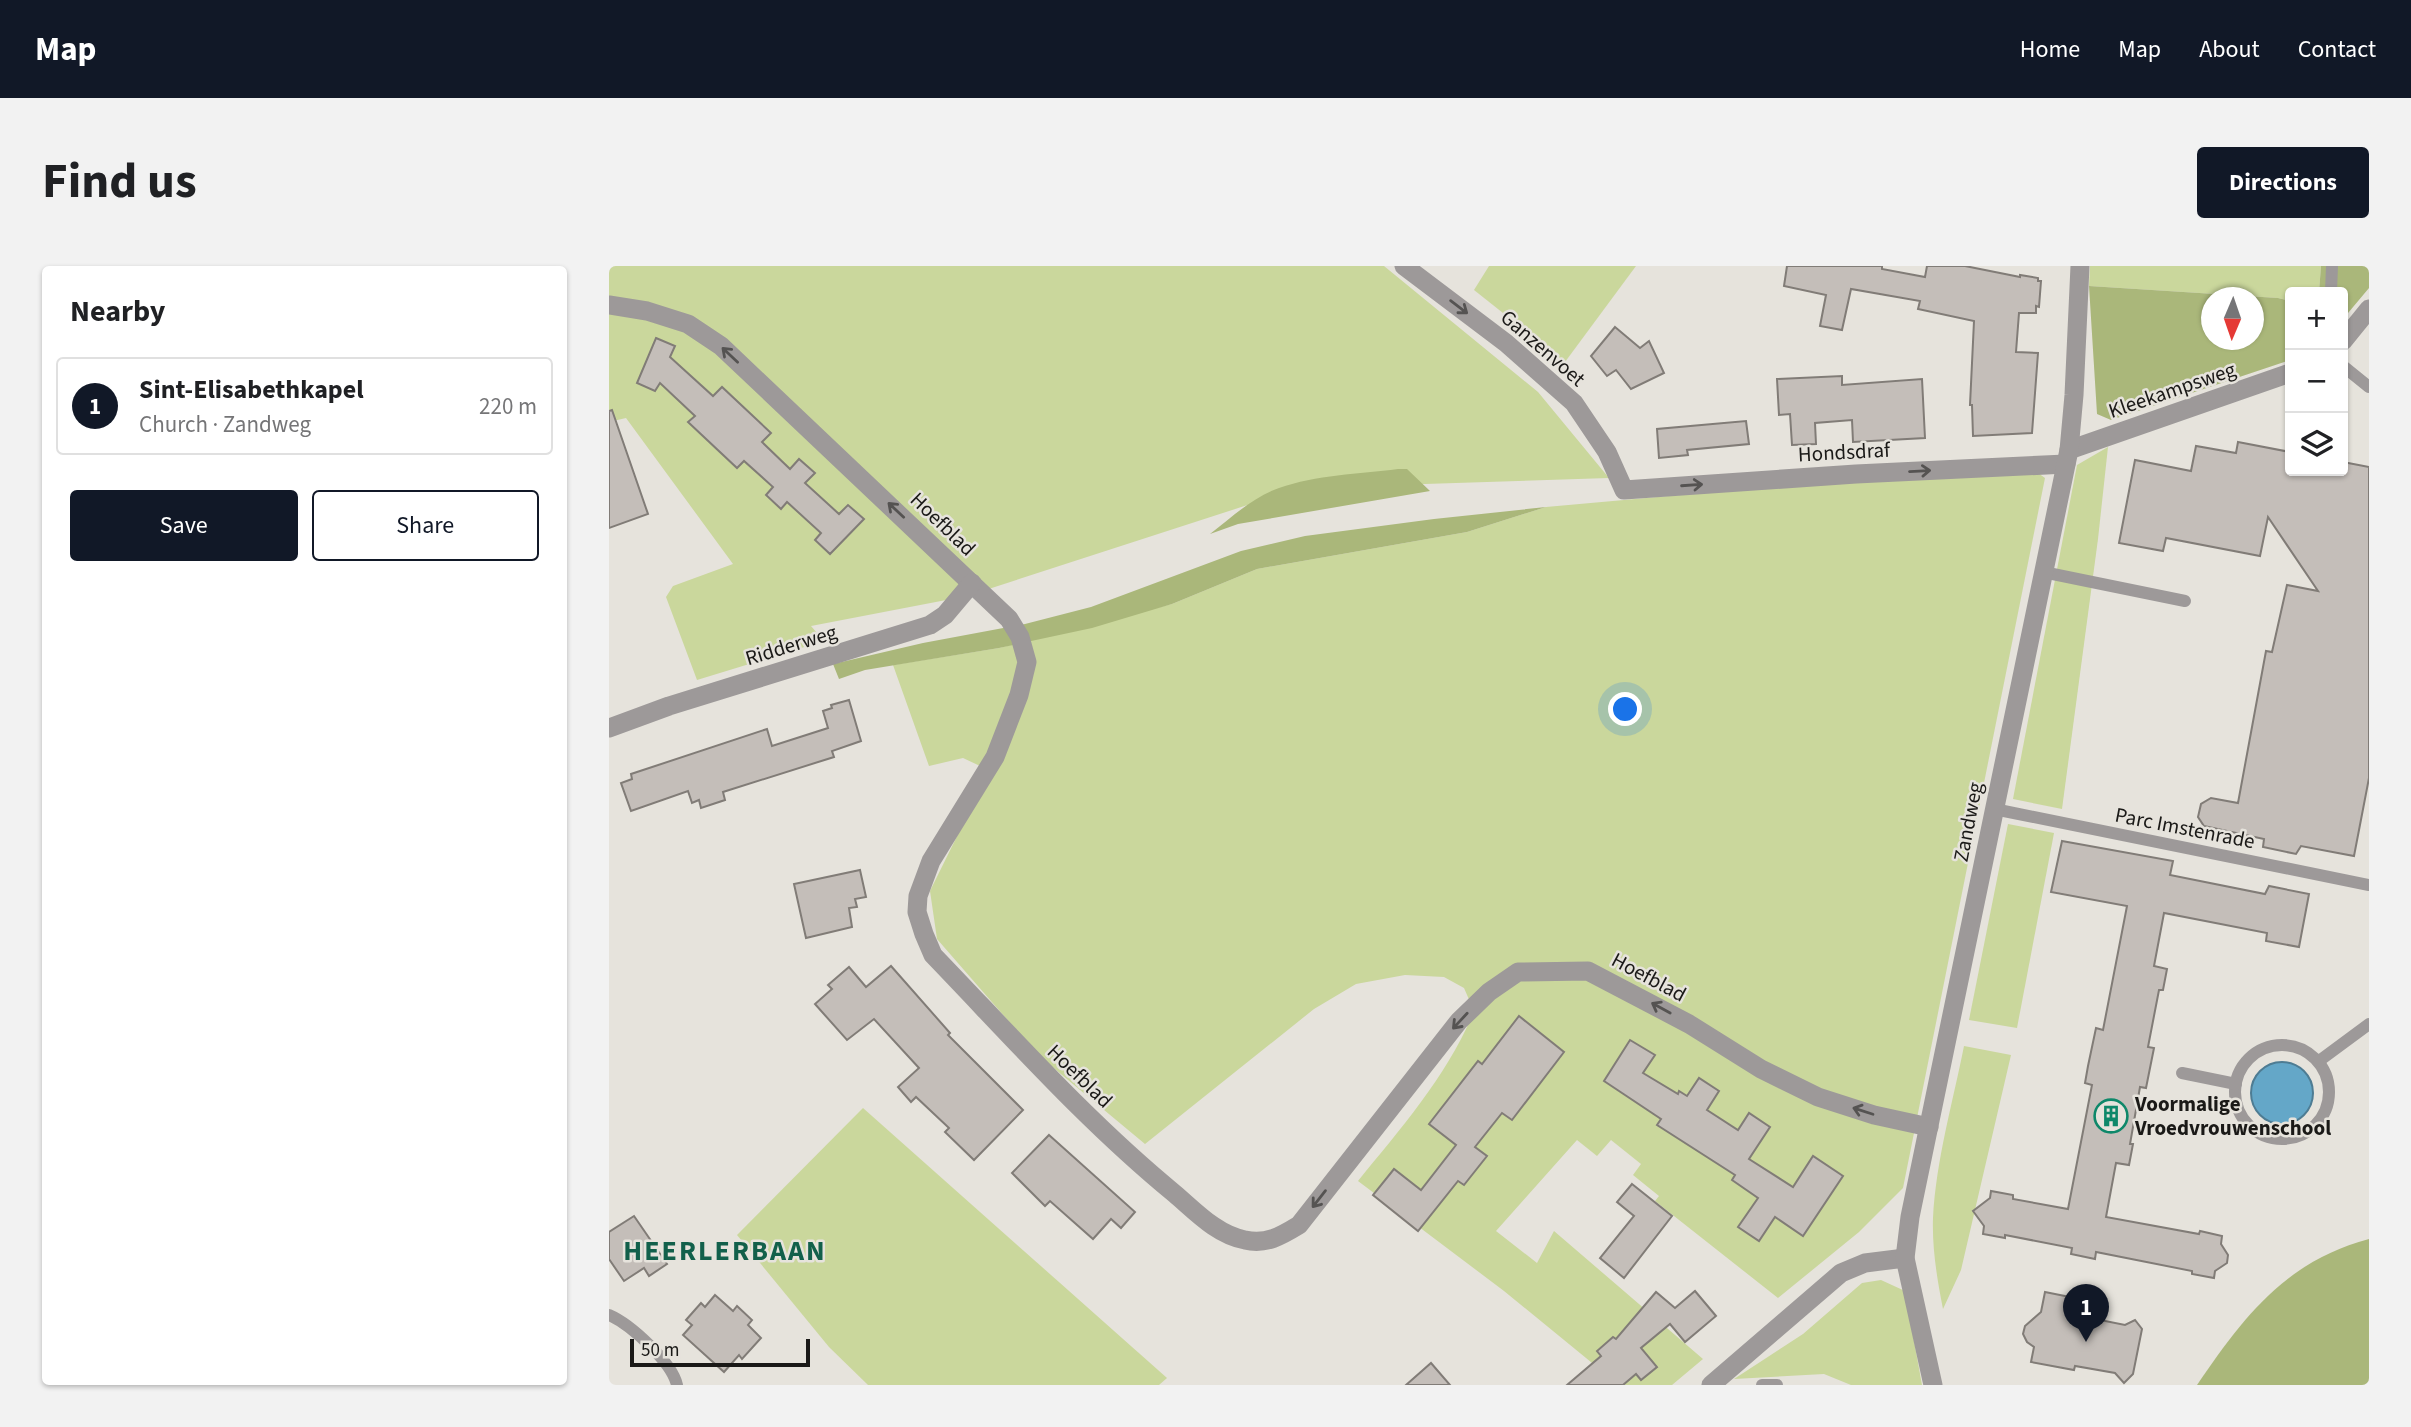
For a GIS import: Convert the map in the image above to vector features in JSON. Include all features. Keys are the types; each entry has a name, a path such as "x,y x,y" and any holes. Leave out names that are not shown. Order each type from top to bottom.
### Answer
{"street":[{"name":"Ganzenvoet","path":"1404,266 1506,343 1574,403 1607,452 1624,490"},
{"name":"Zandweg","path":"1933,1385 1905,1258 1910,1217 2067,457 2074,395 2080,266"},
{"name":"Hoefblad","path":"609,305 647,311 688,324 721,346 1009,619 1020,637 1027,662 1019,695 1009,727 995,757 942,840 922,880 918,912 924,934 933,954 1075,1105 1161,1182 1226,1234 1260,1242 1282,1236 1299,1224 1459,1021 1489,992 1518,972 1588,971 1689,1024 1761,1069 1818,1097 1874,1115 1929,1126"},
{"path":"2348,335 2369,309"},
{"name":"Kleekampsweg","path":"2067,457 2285,375"},
{"name":"Hondsdraf","path":"1624,490 2067,457"},
{"name":"Ridderweg","path":"609,728 669,706 930,625 945,615 972,583"},
{"path":"1711,1385 1841,1273 1865,1263 1905,1258"}],"lane":[{"path":"2331,287 2332,266"},
{"path":"2348,370 2369,387"},
{"path":"2043,572 2185,601"},
{"name":"Parc Imstenrade","path":"1994,809 2369,885"},
{"path":"2319,1061 2369,1024"},
{"path":"2278,1045 2293,1046 2307,1051 2319,1061 2327,1074 2330,1089 2328,1105 2316,1125 2295,1138 2280,1139 2264,1136 2251,1127 2241,1115 2235,1100 2236,1084 2245,1063 2263,1049 2278,1045"},
{"path":"2182,1073 2236,1084"},
{"path":"609,1315 626,1324 669,1367 677,1385"},
{"path":"1762,1385 1777,1385"}],"green space":[{"path":"609,266 1384,266 1538,392 1609,478 1300,488 967,596 811,626 824,641 697,680 666,597 673,586 733,564 626,418 609,422"},
{"path":"1489,266 1636,266 1565,362 1474,290"},
{"path":"2090,266 2321,266 2319,287 2285,287 2285,300 2264,297 2264,287 2201,287 2201,293 2089,286"},
{"path":"2321,266 2369,266 2369,288 2348,313 2348,287 2319,287"},
{"path":"2089,286 2201,293 2201,350 2264,350 2264,297 2285,300 2285,362 2111,420 2097,414"},
{"path":"2108,447 2062,809 2013,799 2077,465"},
{"path":"1407,469 1430,491 1238,524 1210,534 1252,502 1279,488 1323,478"},
{"path":"2038,473 2045,478 1903,1188 1859,1232 1778,1298 1655,1201 1659,1196 1633,1175 1641,1164 1611,1140 1597,1156 1577,1140 1496,1231 1537,1263 1554,1231 1703,1359 1672,1385 1619,1385 1504,1291 1358,1181 1422,1100 1451,1057 1474,1011 1464,988 1444,977 1405,975 1356,984 1314,1009 1145,1144 1038,1055 937,939 930,891 966,818 995,773 963,758 929,766 893,665 999,648 1172,604 1257,569 1467,532 1546,507 1826,482"},
{"path":"1546,507 1467,532 1257,569 1172,604 1092,628 999,648 865,670 839,679 833,664 923,643 1025,624 1091,607 1241,551 1305,536"},
{"path":"2008,824 2054,833 2017,1028 1969,1020"},
{"path":"1964,1046 2011,1055 1961,1270 1943,1309 1935,1264 1933,1218 1941,1153"},
{"path":"863,1108 1167,1378 1159,1385 868,1385 829,1347 737,1235"},
{"path":"2369,1239 2369,1385 2197,1385 2250,1315 2290,1277 2340,1249"},
{"path":"1881,1280 1905,1291 1922,1385 1851,1385 1824,1374 1734,1379 1803,1334 1862,1283"}],"water":[{"path":"2282,1062 2304,1071 2313,1093 2304,1115 2282,1124 2260,1115 2251,1093 2260,1071"}],"building":[{"path":"1787,266 1882,266 1882,269 1925,277 1927,266 1965,266 2038,278 2038,281 2041,281 2039,307 2036,306 2036,313 2019,313 2016,352 2038,353 2032,433 1973,436 1970,405 1974,321 1918,309 1920,301 1851,289 1842,330 1820,326 1826,295 1784,286"},
{"path":"1615,327 1640,348 1649,341 1664,373 1631,389 1616,370 1607,376 1591,356"},
{"path":"656,338 675,346 670,357 713,396 722,387 771,433 762,442 790,469 799,459 815,473 805,483 839,514 848,505 864,519 830,554 815,540 821,533 787,502 781,509 766,495 773,487 744,461 737,468 688,422 695,416 660,383 655,391 637,383"},
{"path":"1842,376 1842,385 1922,379 1925,438 1853,442 1852,420 1815,423 1816,444 1792,445 1790,414 1779,415 1777,379"},
{"path":"612,410 648,514 609,528 609,411"},
{"path":"1746,421 1749,444 1687,450 1688,455 1659,458 1657,429"},
{"path":"2238,442 2285,451 2285,476 2348,476 2348,463 2369,467 2369,778 2354,856 2301,846 2296,854 2263,847 2264,839 2204,826 2198,817 2201,804 2211,798 2238,803 2266,651 2272,652 2287,585 2318,591 2268,517 2260,556 2166,538 2163,551 2119,543 2135,460 2191,471 2196,446 2236,453"},
{"path":"849,700 861,741 832,751 834,757 723,792 725,800 701,808 699,800 692,803 688,791 631,811 621,783 632,779 631,774 767,729 772,746 828,728 823,711 832,708 831,705"},
{"name":"Voormalige Vroedvrouwenschool","path":"2062,841 2173,861 2170,875 2265,894 2269,886 2309,894 2299,947 2266,941 2267,933 2164,913 2154,966 2167,969 2163,990 2159,990 2148,1047 2154,1048 2146,1088 2140,1087 2129,1165 2116,1163 2106,1217 2222,1236 2221,1244 2228,1255 2227,1263 2215,1271 2214,1278 2192,1274 2192,1271 2096,1252 2095,1259 2071,1254 2072,1248 2005,1235 2005,1238 1983,1234 1984,1226 1973,1211 1990,1198 1991,1191 2013,1195 2013,1199 2068,1209 2092,1085 2085,1083 2088,1066 2096,1028 2103,1030 2127,906 2051,892"},
{"path":"860,870 866,897 855,899 857,907 849,908 852,927 806,938 794,884"},
{"path":"891,966 950,1033 948,1035 1023,1110 974,1160 945,1132 949,1128 916,1097 911,1102 898,1087 919,1068 874,1019 847,1040 815,1004 832,989 828,985 849,967 866,987"},
{"path":"1519,1016 1564,1052 1512,1120 1502,1113 1475,1147 1487,1156 1464,1185 1458,1181 1418,1231 1373,1195 1394,1169 1421,1190 1456,1145 1429,1124 1478,1061 1482,1064"},
{"path":"1630,1040 1655,1055 1643,1073 1678,1094 1679,1091 1687,1096 1699,1078 1719,1091 1707,1110 1738,1130 1749,1113 1770,1127 1749,1159 1793,1187 1813,1156 1843,1176 1803,1236 1775,1217 1759,1241 1738,1227 1758,1198 1732,1180 1735,1175 1657,1125 1661,1119 1604,1081"},
{"path":"1049,1135 1135,1212 1121,1228 1111,1219 1093,1239 1050,1201 1045,1206 1012,1173"},
{"path":"1632,1184 1672,1216 1624,1278 1600,1258 1634,1216 1617,1202"},
{"path":"634,1216 667,1264 649,1276 644,1268 624,1281 609,1259 609,1232"},
{"path":"1695,1291 1716,1316 1685,1342 1670,1324 1641,1348 1657,1367 1641,1380 1636,1374 1623,1385 1567,1385 1601,1356 1597,1351 1613,1337 1616,1339 1656,1292 1675,1308"},
{"path":"2045,1292 2080,1299 2077,1311 2086,1313 2085,1317 2125,1325 2135,1320 2142,1329 2133,1374 2124,1383 2115,1373 2075,1366 2074,1370 2031,1362 2034,1347 2027,1342 2023,1334 2025,1326 2041,1312"},
{"path":"715,1295 733,1311 737,1306 752,1320 748,1325 761,1338 742,1359 739,1355 724,1372 683,1335 692,1325 686,1320 701,1303 705,1307"},
{"path":"1431,1363 1450,1385 1406,1385"}],"place":[{"name":"Voormalige Vroedvrouwenschool","path":"2111,1116"},
{"name":"Sint-Elisabethkapel","path":"2086,1342"}],"district":[{"name":"HEERLERBAAN","path":"725,1250"}]}
